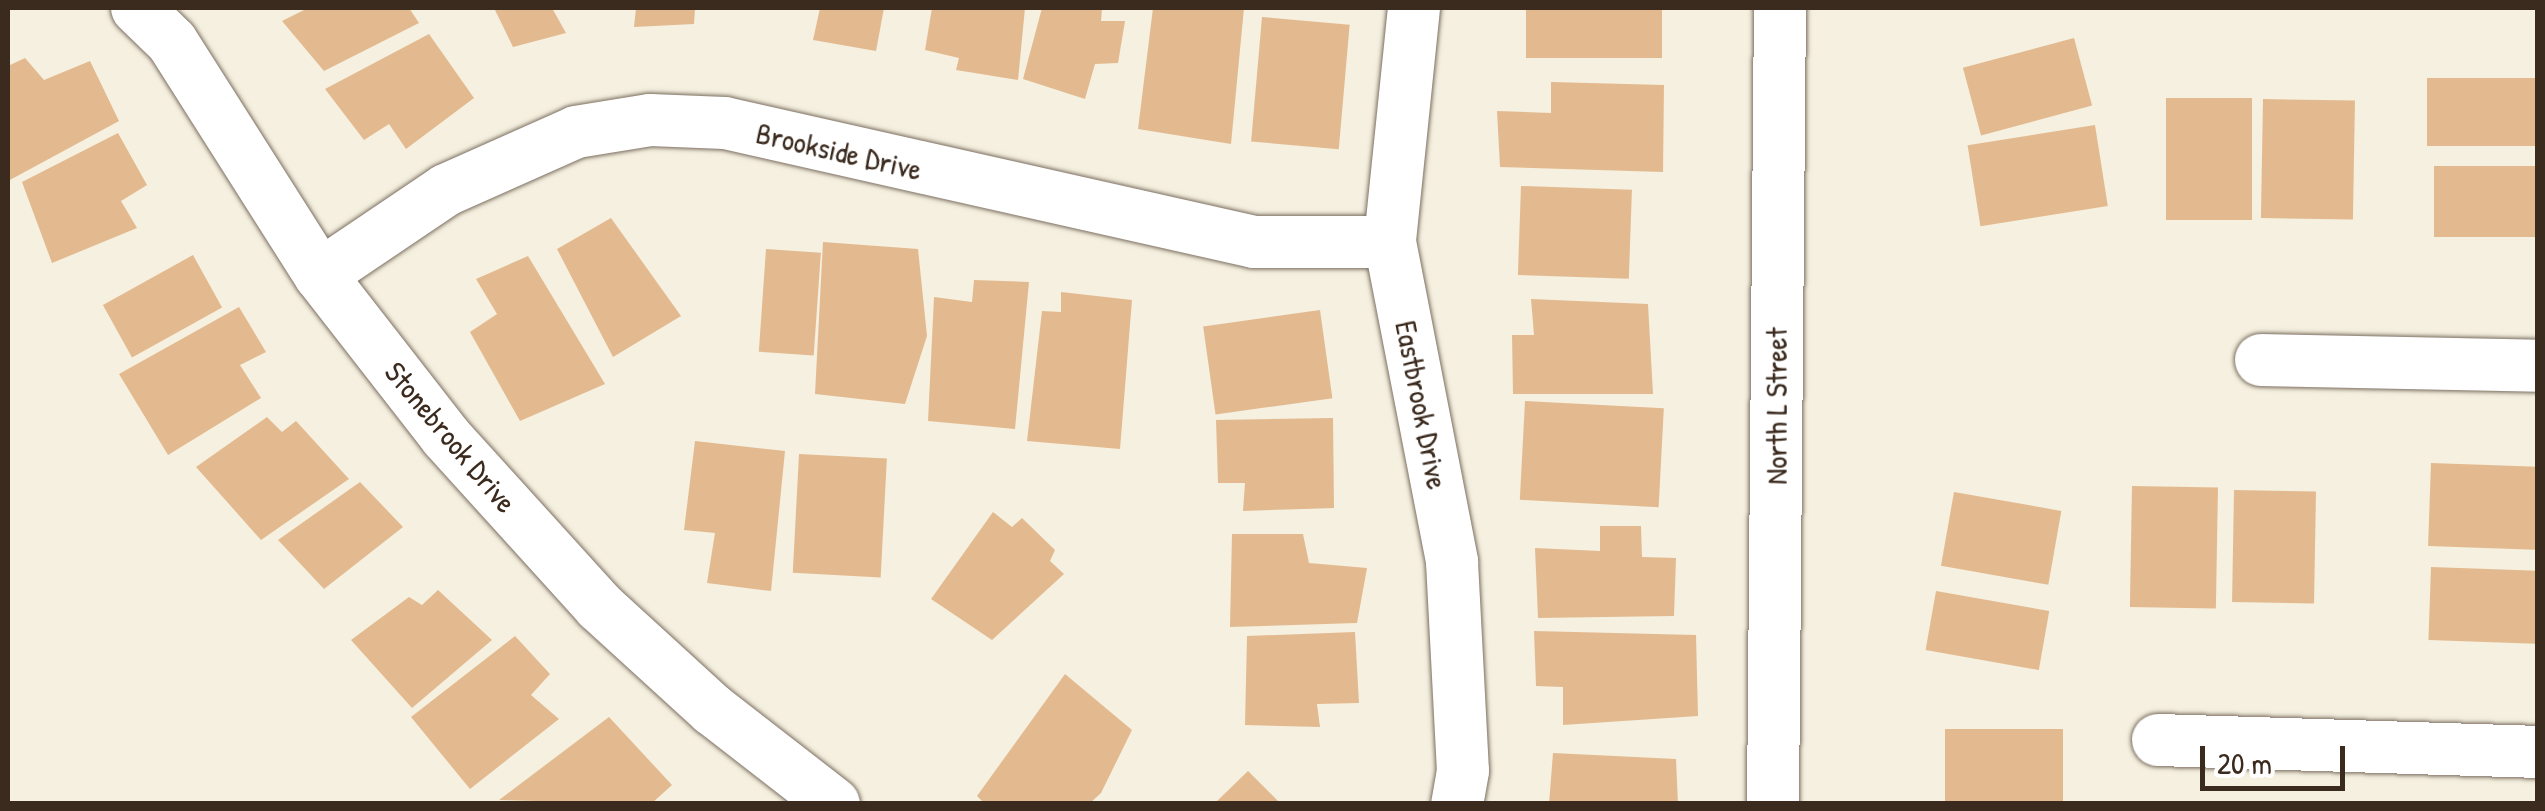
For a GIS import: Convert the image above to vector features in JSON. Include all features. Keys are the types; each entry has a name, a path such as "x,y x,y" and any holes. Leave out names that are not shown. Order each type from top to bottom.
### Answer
{"street":[{"name":"Stonebrook Drive","path":"138,8 172,42 320,275 446,437 599,606 713,710 834,804"},
{"name":"Eastbrook Drive","path":"1414,8 1390,242 1452,562 1463,771 1456,804"},
{"name":"North L Street","path":"1773,804 1780,8"},
{"name":"Brookside Drive","path":"320,275 446,190 576,132 650,120 725,124 1254,242 1390,242"},
{"path":"2261,360 2538,366"},
{"path":"2158,740 2538,752"}],"building":[{"path":"308,8 409,8 419,23 324,71 282,21"},
{"path":"494,8 552,8 566,33 513,47"},
{"path":"636,8 695,8 694,24 634,27"},
{"path":"820,8 884,8 876,51 813,40"},
{"path":"932,8 1025,8 1018,80 956,70 959,58 925,50"},
{"path":"1042,8 1102,8 1101,21 1125,21 1118,63 1095,64 1085,99 1023,79"},
{"path":"1153,8 1244,8 1231,144 1138,129"},
{"path":"1526,8 1662,8 1662,58 1526,58"},
{"path":"1262,17 1350,25 1339,149 1251,142"},
{"path":"429,34 474,98 406,149 389,124 364,140 325,89"},
{"path":"2074,38 2092,106 1981,135 1963,68"},
{"path":"25,58 44,80 90,61 119,121 8,181 8,66"},
{"path":"2427,78 2538,78 2538,146 2427,146"},
{"path":"1551,82 1664,85 1663,172 1500,167 1497,111 1551,113"},
{"path":"2166,98 2252,98 2252,220 2166,220"},
{"path":"2263,99 2355,101 2353,220 2261,218"},
{"path":"2095,125 2108,206 1980,226 1968,145"},
{"path":"118,133 147,185 121,201 137,228 52,263 22,182"},
{"path":"2434,166 2538,166 2538,237 2434,237"},
{"path":"1521,186 1632,190 1629,279 1518,275"},
{"path":"611,218 681,316 613,357 557,249"},
{"path":"823,242 918,249 927,336 905,404 815,394"},
{"path":"766,249 821,253 814,356 759,352"},
{"path":"193,255 222,307 132,357 103,305"},
{"path":"528,256 605,384 520,421 470,332 497,314 476,279"},
{"path":"974,280 1029,282 1015,429 928,421 934,297 972,302"},
{"path":"1061,292 1132,300 1120,449 1027,441 1042,311 1061,312"},
{"path":"1531,299 1648,304 1653,394 1513,394 1512,335 1534,335"},
{"path":"239,307 266,352 240,365 261,398 168,455 119,374"},
{"path":"1320,310 1332,398 1216,415 1203,326"},
{"path":"1525,401 1664,408 1659,507 1520,500"},
{"path":"267,417 282,432 296,421 349,479 261,540 196,467"},
{"path":"1333,418 1334,508 1243,511 1245,483 1218,483 1216,420"},
{"path":"695,441 785,451 771,591 707,583 715,533 684,530"},
{"path":"799,454 887,459 881,577 793,573"},
{"path":"2431,463 2538,467 2535,550 2428,546"},
{"path":"360,482 403,527 324,589 278,540"},
{"path":"2132,486 2218,488 2216,608 2130,607"},
{"path":"2234,490 2316,491 2314,603 2232,602"},
{"path":"1954,492 2061,511 2048,585 1941,566"},
{"path":"993,512 1012,527 1022,518 1055,550 1050,561 1064,574 992,640 931,599"},
{"path":"1600,526 1641,526 1642,557 1676,558 1674,616 1538,618 1535,548 1600,551"},
{"path":"1232,534 1303,534 1309,563 1367,568 1357,623 1230,627"},
{"path":"2431,567 2538,571 2535,644 2428,640"},
{"path":"438,590 492,640 412,708 351,640 409,597 422,605"},
{"path":"1936,591 2049,611 2039,670 1926,650"},
{"path":"1534,631 1696,635 1698,716 1563,725 1563,687 1536,686"},
{"path":"1355,632 1359,703 1317,704 1320,727 1245,725 1247,636"},
{"path":"515,636 550,674 531,695 559,719 470,789 411,717"},
{"path":"1065,674 1132,730 1101,793 1089,804 985,804 977,796"},
{"path":"609,717 672,785 651,804 499,800"},
{"path":"1945,729 2063,729 2063,804 1945,804"},
{"path":"1553,753 1676,759 1678,804 1549,804"},
{"path":"1248,771 1281,804 1214,804"}]}
